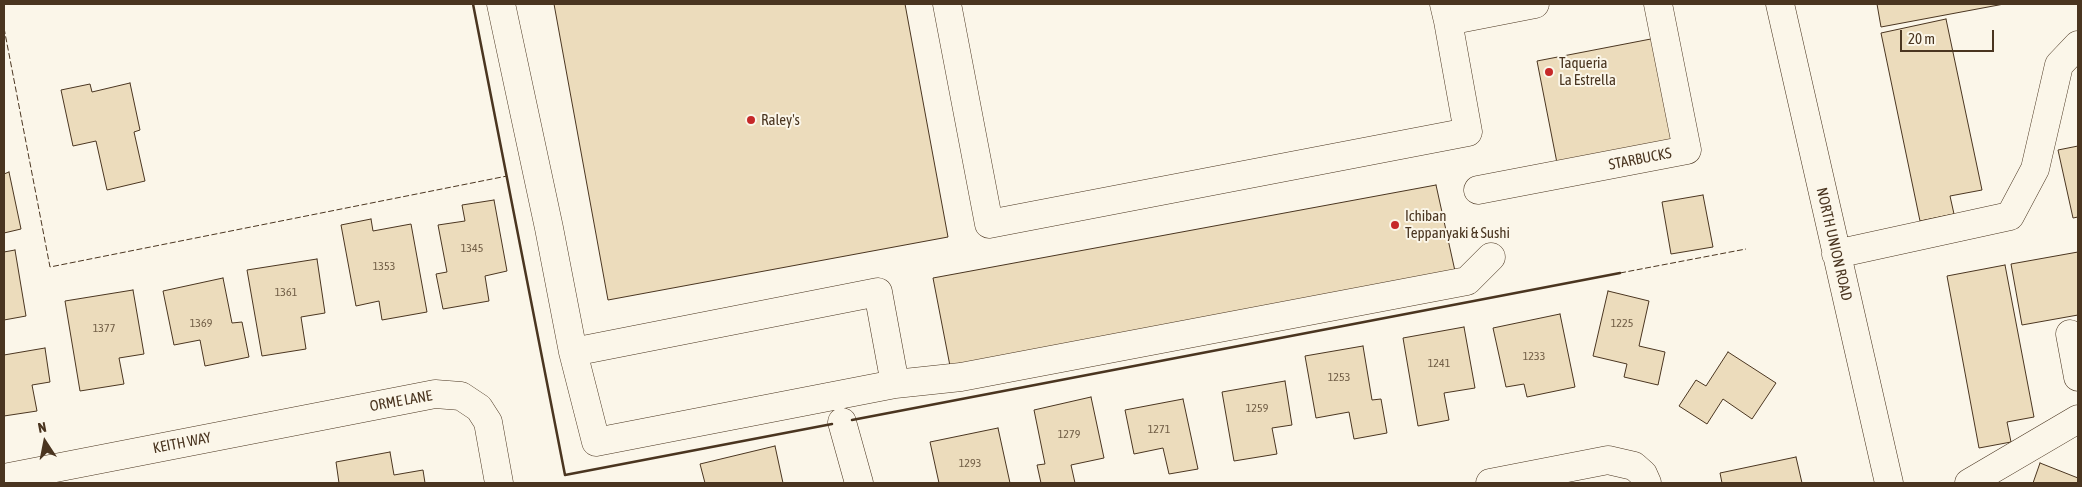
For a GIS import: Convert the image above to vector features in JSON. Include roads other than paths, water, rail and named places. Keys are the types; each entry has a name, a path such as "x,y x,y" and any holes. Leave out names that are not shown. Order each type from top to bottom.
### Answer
{"street":[{"path":"501,4 549,228 573,352 596,442 895,384 961,377 1467,281 1492,257"},
{"path":"947,4 989,224 1468,132 1446,12 1535,4"},
{"name":"STARBUCKS","path":"1478,190 1686,150 1658,4"},
{"name":"NORTH UNION ROAD","path":"1780,4 1889,483"},
{"path":"1836,254 2010,216 2035,169 2059,65 2078,45"},
{"path":"573,352 878,292 895,384"},
{"path":"2070,334 2078,377"},
{"name":"ORME LANE","path":"361,408 435,394 461,396 479,408 488,422 499,483"},
{"name":"KEITH WAY","path":"4,478 361,408"},
{"path":"1968,483 2078,419"},
{"path":"842,422 859,483"},
{"path":"1490,483 1608,460 1641,475"}],"place":[{"name":"Taqueria La Estrella","path":"1549,72"},
{"name":"Raley's","path":"751,120"},
{"name":"Ichiban Teppanyaki & Sushi","path":"1395,225"}]}
